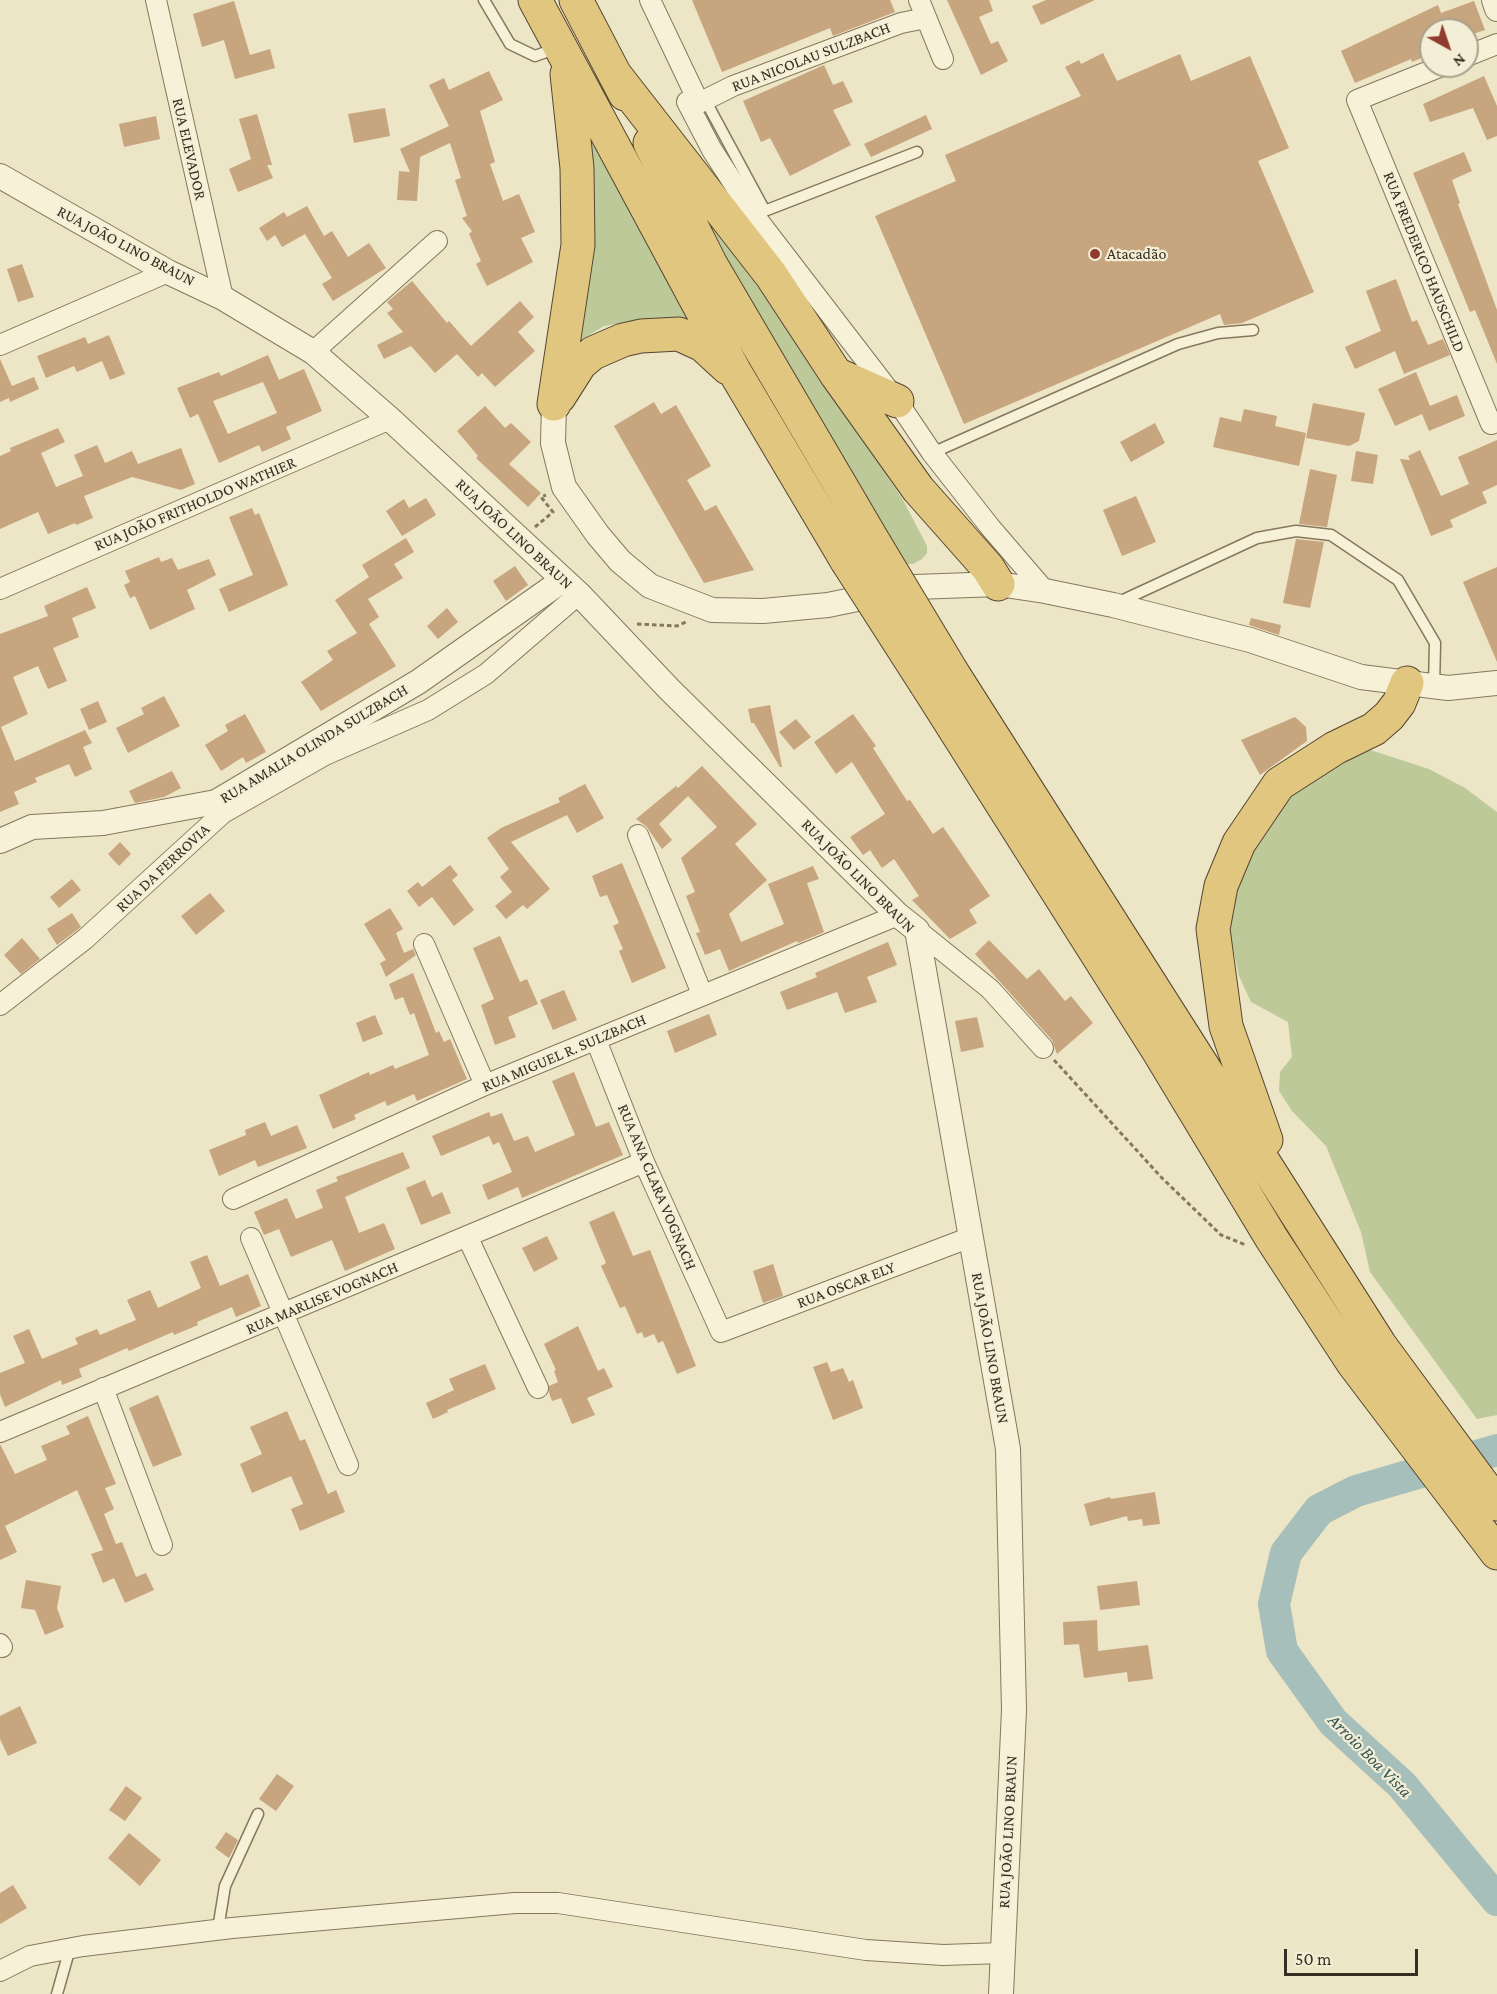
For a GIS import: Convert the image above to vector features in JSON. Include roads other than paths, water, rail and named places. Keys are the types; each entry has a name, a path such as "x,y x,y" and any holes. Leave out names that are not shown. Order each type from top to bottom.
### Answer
{"highway":[{"path":"535,0 736,374 847,561 939,678 1285,1193 1380,1345 1497,1504"},
{"path":"576,0 710,263 875,544 939,678 1159,1052 1272,1239 1353,1363 1497,1553"},
{"path":"555,404 578,246 577,168 563,52"},
{"path":"616,75 771,274 836,374 918,489 988,568 998,584"},
{"path":"555,404 580,364 593,353 623,340 641,336 679,334 703,345 736,374"},
{"path":"836,374 897,401"},
{"path":"1285,1193 1226,1026 1213,929 1221,886 1239,843 1279,784 1335,748 1374,729 1420,685"}],"street":[{"name":"RUA ELEVADOR","path":"156,0 223,298"},
{"path":"650,0 700,108 759,212 897,401 932,453 990,527 1045,591"},
{"path":"1494,0 1497,9"},
{"path":"922,9 943,59"},
{"name":"RUA NICOLAU SULZBACH","path":"700,108 733,86 902,23 922,9"},
{"path":"1479,51 1497,44"},
{"name":"RUA FREDERICO HAUSCHILD","path":"1419,75 1357,100 1494,423"},
{"name":"RUA JOÃO LINO BRAUN","path":"0,176 168,272 223,298 314,352 390,419 571,587 669,689 898,915 917,930 1008,1449 1014,1710 1001,1994"},
{"path":"314,352 438,241"},
{"path":"0,345 168,272"},
{"path":"555,404 554,443 564,487 598,535 620,561 650,586 712,610 763,611 828,604 915,587 998,584 1113,605 1250,640 1361,678 1420,685 1497,683"},
{"name":"RUA JOÃO FRITHOLDO WATHIER","path":"0,589 390,419"},
{"name":"RUA AMALIA OLINDA SULZBACH","path":"0,841 32,827 102,823 220,807 571,587"},
{"name":"RUA DA FERROVIA","path":"0,1005 85,939 220,807 325,755 428,710 486,674 571,587"},
{"path":"638,836 702,994"},
{"name":"RUA MIGUEL R. SULZBACH","path":"233,1199 485,1086 702,994 898,915"},
{"path":"917,930 990,988 1043,1048"},
{"path":"424,944 485,1086"},
{"name":"RUA ANA CLARA VOGNACH","path":"596,1040 644,1162 721,1332"},
{"name":"RUA MARLISE VOGNACH","path":"0,1432 644,1162"},
{"path":"467,1236 538,1388"},
{"name":"RUA OSCAR ELY","path":"721,1332 971,1237"},
{"path":"251,1238 348,1465"},
{"path":"103,1388 162,1545"},
{"path":"0,1971 30,1956 70,1948 218,1929 515,1903 558,1903 866,1950 943,1955 1002,1953"}],"lane":[{"path":"484,0 510,45 535,56 563,52"},
{"path":"759,212 917,152"},
{"path":"932,453 1178,344 1218,333 1253,330"},
{"path":"1113,605 1257,538 1296,531 1331,535 1398,580 1435,643 1420,685"},
{"path":"218,1929 225,1886 258,1814"},
{"path":"57,1994 70,1948"}],"waterway":[{"name":"Arroio Boa Vista","path":"1497,1450 1356,1491 1319,1510 1286,1553 1274,1604 1282,1651 1333,1722 1402,1785 1497,1900"}],"place":[{"name":"Atacadão","path":"1095,254"}]}
